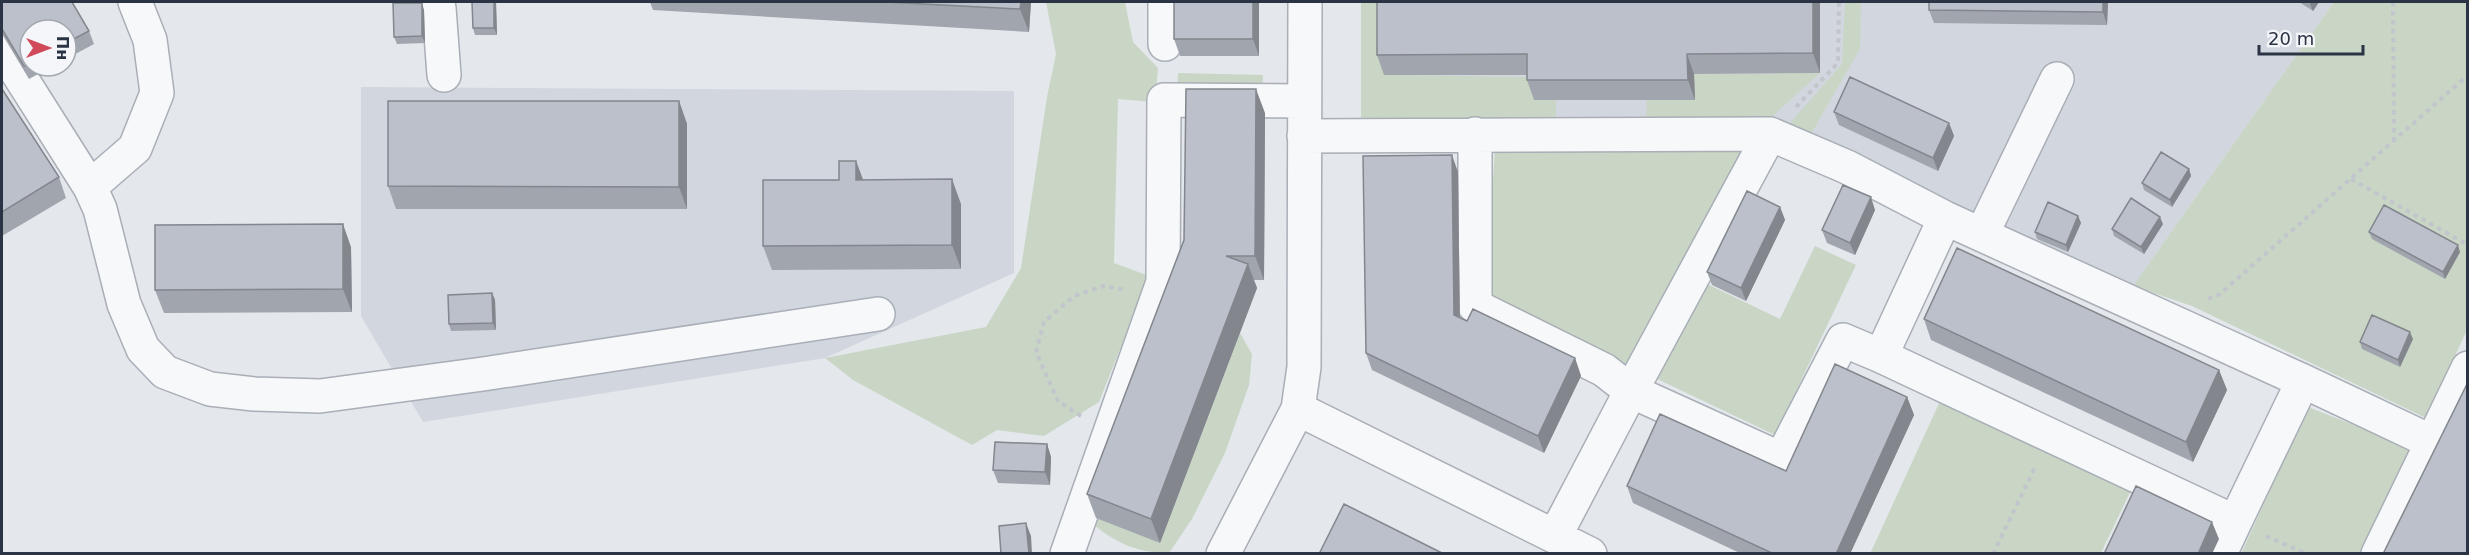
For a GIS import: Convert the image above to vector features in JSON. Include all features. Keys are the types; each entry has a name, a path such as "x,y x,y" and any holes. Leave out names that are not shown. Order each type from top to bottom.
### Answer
{"street":[{"path":"90,187 135,148 157,93 150,40 135,2"},
{"path":"436,2 439,8 444,75"},
{"path":"1165,2 1165,44"},
{"path":"1223,554 1298,409 1304,367 1305,2"},
{"path":"2,48 90,187 100,209 124,304 144,350 165,372 210,389 254,394 320,396 483,374 878,314"},
{"path":"1982,234 2057,79"},
{"path":"1067,554 1163,282 1164,100 1304,101"},
{"path":"1475,134 1475,306 1604,370 1631,391 1781,459 1843,340 2235,522"},
{"path":"1304,136 1770,134 1847,167 1945,218 2432,442"},
{"path":"1555,536 1770,134"},
{"path":"1881,356 1945,218"},
{"path":"2378,554 2468,368"},
{"path":"2220,554 2303,381"},
{"path":"1298,409 1590,554"}],"path":[{"path":"1770,134 1838,63 1839,2"},
{"path":"2393,2 2394,140"},
{"path":"2164,317 2220,294 2468,75"},
{"path":"2351,179 2468,245"},
{"path":"1109,436 1058,401 1036,352 1044,322 1074,296 1104,286 1158,297"},
{"path":"1993,554 2051,436"},
{"path":"2235,522 2307,554"}],"shaded area":[{"path":"1361,2 2334,2 2133,286 1807,140 1361,127"},
{"path":"361,87 1014,91 1014,273 825,358 423,422 361,316"}],"green space":[{"path":"1046,2 1125,2 1133,42 1158,68 1156,93 1152,102 1118,99 1114,263 1149,276 1099,402 1044,436 997,430 972,445 853,380 825,358 986,327 1021,268 1047,97 1056,54"},
{"path":"1361,2 1410,2 1384,75 1534,77 1534,100 1556,100 1556,125 1361,127"},
{"path":"1845,2 1861,2 1860,49 1808,139 1783,131 1842,64"},
{"path":"2334,2 2467,2 2467,330 2426,418 2192,306 2133,286"},
{"path":"1178,73 1263,75 1262,93 1177,91"},
{"path":"1820,73 1764,124 1646,125 1647,100 1694,74"},
{"path":"1495,147 1744,152 1629,369 1486,298"},
{"path":"1815,246 1856,265 1775,435 1655,378 1701,281 1780,319"},
{"path":"1240,333 1252,354 1249,385 1225,453 1192,519 1169,553 1146,551 1116,540 1088,520 1094,495 1160,543"},
{"path":"1941,399 2132,488 2101,553 1870,554"},
{"path":"2308,407 2412,448 2361,553 2241,554"}],"building":[{"path":"2,2 72,2 89,31 78,37 78,18 18,18 18,56 2,29"},
{"path":"472,2 494,2 494,28 473,28"},
{"path":"886,2 1021,2 1020,9"},
{"path":"1174,2 1253,2 1253,39 1174,39"},
{"path":"1377,2 1813,2 1813,53 1687,54 1688,80 1527,80 1527,54 1377,55"},
{"path":"1929,2 2103,2 2103,12 1929,10"},
{"path":"393,3 422,3 422,36 394,37"},
{"path":"1850,77 1949,123 1933,158 1834,112"},
{"path":"2,89 59,177 2,212"},
{"path":"1186,89 1256,89 1255,256 1226,256 1248,264 1151,519 1087,494 1184,240"},
{"path":"388,101 679,101 679,187 388,186"},
{"path":"2161,152 2189,169 2170,200 2142,183"},
{"path":"1452,155 1454,315 1467,321 1473,309 1575,358 1538,436 1366,353 1363,156"},
{"path":"839,161 856,161 856,180 952,179 952,245 763,246 763,180 839,180"},
{"path":"1843,185 1871,197 1850,243 1822,230"},
{"path":"1747,191 1780,207 1741,288 1707,272"},
{"path":"2131,198 2160,217 2141,247 2112,229"},
{"path":"2048,202 2078,216 2066,245 2035,232"},
{"path":"2384,205 2458,245 2443,272 2369,232"},
{"path":"343,224 343,289 155,290 155,225"},
{"path":"1957,248 2219,370 2186,442 1924,319"},
{"path":"492,293 493,323 449,324 448,295"},
{"path":"2372,315 2410,332 2398,360 2360,342"},
{"path":"1835,364 1907,397 1836,554 1774,554 1627,486 1660,414 1786,471"},
{"path":"2468,382 2468,554 2383,554"},
{"path":"995,442 1047,444 1045,472 993,470"},
{"path":"2136,486 2212,522 2198,554 2104,554"},
{"path":"1344,504 1444,554 1319,554"},
{"path":"1026,523 1029,554 1001,554 999,526"}]}
